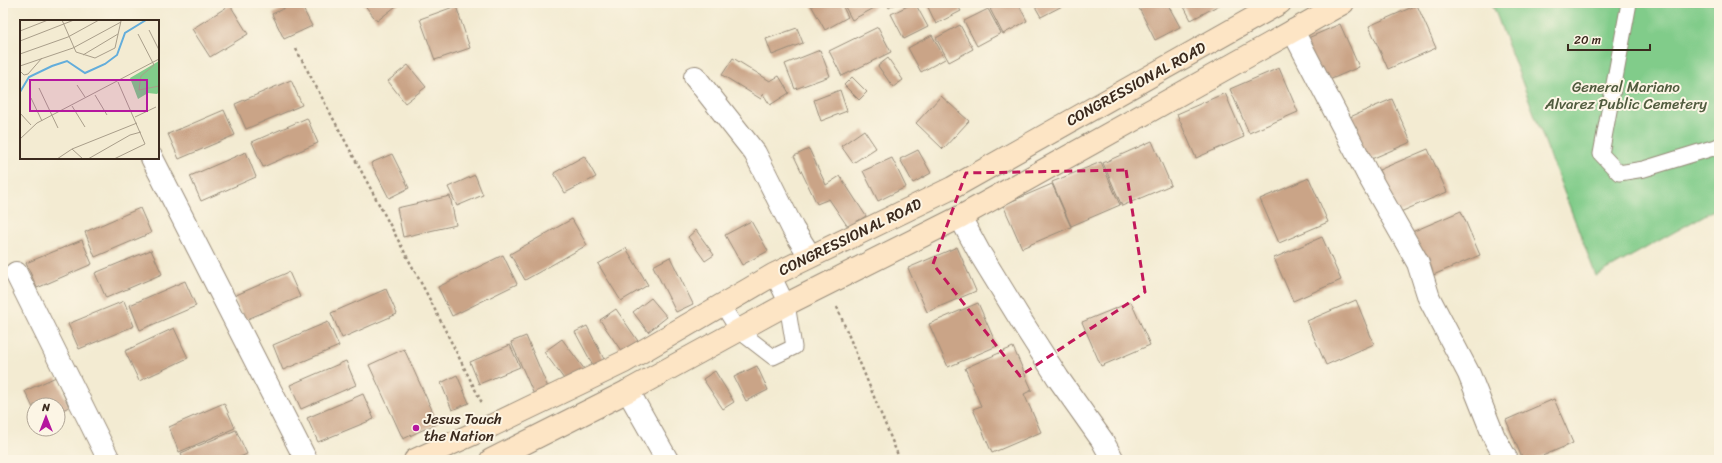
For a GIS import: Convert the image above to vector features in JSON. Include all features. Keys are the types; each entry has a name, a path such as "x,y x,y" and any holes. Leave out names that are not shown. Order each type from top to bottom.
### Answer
{"main road":[{"name":"CONGRESSIONAL ROAD","path":"415,460 493,425 624,362 773,275 952,188 1280,3"},
{"name":"CONGRESSIONAL ROAD","path":"491,460 628,391 788,304 960,217 1343,3"}],"street":[{"path":"1293,31 1367,172 1418,263 1429,298 1469,374 1494,438 1507,460"},
{"path":"695,77 755,153 793,229 810,256"},
{"path":"153,159 306,460"},
{"path":"960,217 979,252 1026,328 1058,378 1102,440 1113,460"},
{"path":"16,273 109,460"},
{"path":"628,391 667,460"}],"lane":[{"path":"1629,3 1601,154 1620,173 1644,169 1719,146"},
{"path":"722,305 738,330 773,357 794,347 788,304 773,275"}],"path":[{"path":"296,49 428,296 493,425"},
{"path":"827,284 900,460"}],"highlighted area":[{"path":"1126,170 1145,292 1020,376 933,264 966,173"}],"green space":[{"name":"General Mariano Alvarez Public Cemetery","path":"1492,3 1719,3 1719,207 1596,276"}],"building":[{"path":"295,3 300,3 312,26 284,39 272,14"},
{"path":"363,3 400,3 377,21"},
{"path":"815,3 841,3 848,17 825,30 811,5"},
{"path":"843,3 874,3 876,7 852,20"},
{"path":"886,3 897,3 889,8"},
{"path":"914,3 928,27 904,39 891,14"},
{"path":"926,3 956,3 961,11 936,24"},
{"path":"1003,3 1018,3 1027,21 1003,34 990,9"},
{"path":"1033,3 1068,3 1041,17"},
{"path":"1149,3 1167,3 1180,27 1155,40 1139,8"},
{"path":"1182,3 1223,3 1191,20"},
{"path":"230,5 248,34 210,57 192,29"},
{"path":"1417,5 1436,48 1388,69 1369,26"},
{"path":"456,6 470,48 435,60 420,19"},
{"path":"988,9 1001,33 977,46 964,21"},
{"path":"1340,24 1359,67 1311,88 1292,45"},
{"path":"960,25 973,49 949,62 936,38"},
{"path":"878,27 891,52 842,76 829,51"},
{"path":"797,28 803,43 772,55 766,39"},
{"path":"932,35 945,59 921,72 908,48"},
{"path":"820,50 830,76 795,89 785,64"},
{"path":"733,58 770,81 779,76 789,93 770,105 763,94 761,99 722,75"},
{"path":"888,58 903,80 893,87 878,66"},
{"path":"408,65 426,87 405,103 388,81"},
{"path":"1279,68 1298,112 1249,133 1230,89"},
{"path":"852,77 867,92 859,100 844,85"},
{"path":"291,80 302,105 246,129 235,104"},
{"path":"840,90 847,111 821,121 814,100"},
{"path":"1225,93 1244,137 1196,158 1177,114"},
{"path":"941,96 969,121 943,149 916,123"},
{"path":"1392,99 1411,142 1362,163 1343,120"},
{"path":"224,110 235,135 179,159 168,134"},
{"path":"307,118 318,143 263,167 252,142"},
{"path":"864,130 876,148 853,163 841,146"},
{"path":"1152,141 1171,185 1122,206 1103,163"},
{"path":"809,149 826,185 840,176 866,216 848,227 829,199 817,204 794,156"},
{"path":"1428,149 1447,192 1398,213 1379,170"},
{"path":"918,150 931,173 913,183 900,159"},
{"path":"246,152 256,177 201,201 190,176"},
{"path":"392,154 409,188 389,198 371,163"},
{"path":"584,156 596,177 565,193 554,173"},
{"path":"892,158 906,187 878,201 863,171"},
{"path":"1101,162 1120,205 1071,226 1052,182"},
{"path":"475,175 483,195 457,206 448,187"},
{"path":"1309,178 1328,222 1279,243 1260,199"},
{"path":"1052,184 1071,227 1022,248 1003,205"},
{"path":"450,196 456,225 403,237 397,208"},
{"path":"140,208 151,233 95,257 85,232"},
{"path":"1461,211 1480,255 1431,276 1412,232"},
{"path":"572,219 587,245 525,280 510,254"},
{"path":"751,221 768,251 742,265 725,235"},
{"path":"696,230 714,255 705,261 688,237"},
{"path":"1322,237 1341,280 1293,301 1274,258"},
{"path":"82,240 92,264 37,288 26,263"},
{"path":"957,247 976,291 927,312 908,268"},
{"path":"626,248 648,285 621,301 598,264"},
{"path":"151,250 162,274 106,298 95,273"},
{"path":"503,255 517,284 452,316 438,287"},
{"path":"670,257 693,304 676,312 653,266"},
{"path":"289,272 300,297 245,320 234,296"},
{"path":"185,281 196,306 140,330 130,305"},
{"path":"386,289 397,314 342,338 331,313"},
{"path":"651,298 667,317 648,332 633,312"},
{"path":"1356,300 1374,344 1326,365 1307,321"},
{"path":"124,301 134,326 79,349 68,324"},
{"path":"1131,302 1150,345 1101,366 1082,322"},
{"path":"978,303 997,346 948,367 929,324"},
{"path":"616,309 640,344 624,355 600,320"},
{"path":"328,322 339,346 283,370 273,345"},
{"path":"587,326 605,361 594,367 575,332"},
{"path":"174,328 188,358 139,381 125,351"},
{"path":"526,336 549,390 535,397 511,342"},
{"path":"562,339 585,370 567,383 544,352"},
{"path":"510,345 520,367 479,384 470,362"},
{"path":"1013,347 1032,390 1024,394 1041,432 992,453 973,409 981,406 965,368"},
{"path":"404,349 438,423 403,439 369,365"},
{"path":"346,361 356,385 301,409 290,385"},
{"path":"757,366 768,390 746,401 734,377"},
{"path":"715,371 734,402 723,409 703,379"},
{"path":"457,375 469,403 452,410 441,383"},
{"path":"56,377 65,397 28,397 25,391"},
{"path":"363,394 374,419 318,442 307,418"},
{"path":"1554,399 1573,443 1533,460 1523,460 1506,420"},
{"path":"66,400 69,407 66,408"},
{"path":"224,403 235,428 179,452 169,427"},
{"path":"236,430 247,454 233,460 184,460 181,453"}],"place":[{"name":"Jesus Touch the Nation","path":"416,428"}]}
